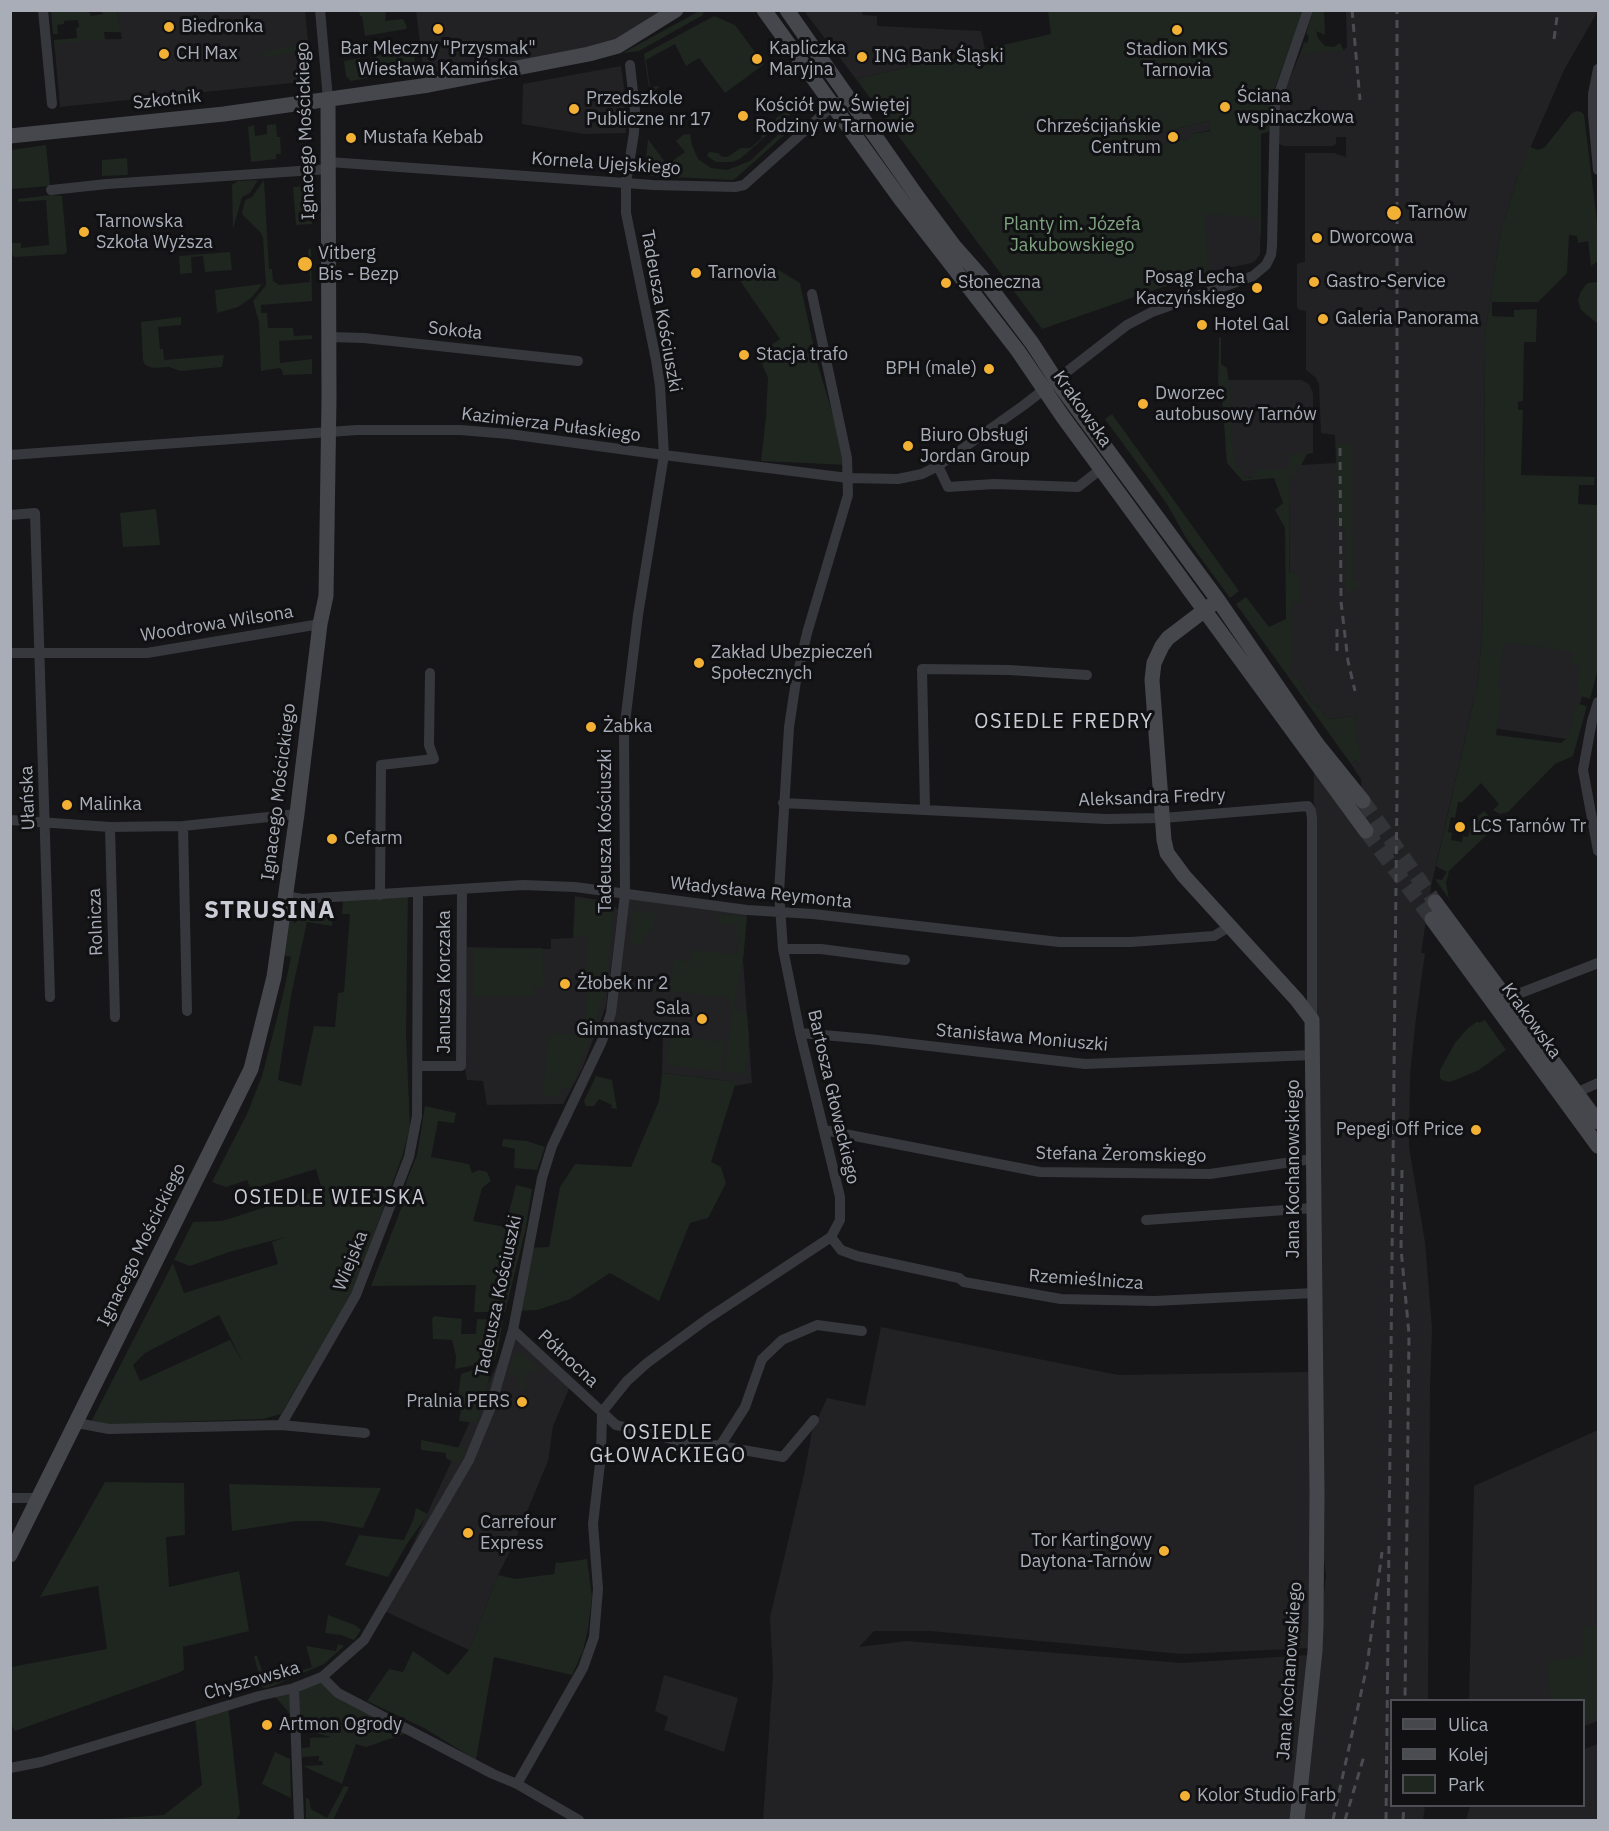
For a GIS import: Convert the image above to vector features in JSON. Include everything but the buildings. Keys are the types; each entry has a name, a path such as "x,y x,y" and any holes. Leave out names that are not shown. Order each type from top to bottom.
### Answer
{"street":[{"path":"43,10 52,104"},
{"name":"Ignacego Mościckiego","path":"10,1555 251,1069 274,977 326,596 329,165 328,99 320,10"},
{"name":"Szkotnik","path":"10,136 224,114 429,86 589,54 618,46 676,10"},
{"name":"Krakowska","path":"764,10 902,201 1018,351 1050,385 1218,600 1317,744 1363,801"},
{"name":"Krakowska","path":"787,10 954,246 986,282 1032,343 1050,385 1101,469 1366,831"},
{"path":"1050,385 1127,326 1144,316 1239,282 1253,276 1263,268 1271,255 1277,98 1308,10"},
{"name":"Tadeusza Kościuszki","path":"322,1677 364,1640 469,1461 490,1409 513,1330 545,1167 552,1146 602,1041 611,1013 625,894 624,738 638,621 664,455 660,386 650,325 626,213 626,183 634,133 635,110 630,65"},
{"path":"1599,69 1593,94 1599,170"},
{"name":"Kornela Ujejskiego","path":"51,190 329,165 626,183 735,187 744,184 832,106 847,97"},
{"name":"Bartosza Głowackiego","path":"812,294 846,450 848,495 807,633 796,681 789,727 779,879 783,949 800,1033 840,1197 840,1220 831,1237"},
{"name":"Sokoła","path":"329,337 364,338 578,361"},
{"name":"Kazimierza Pułaskiego","path":"10,454 357,430 484,431 848,478 898,479 922,474 938,466 1050,385"},
{"path":"938,466 948,487 994,484 1078,487 1101,469"},
{"name":"Ułańska","path":"10,515 35,513 50,997"},
{"path":"1218,600 1168,638 1154,663 1152,681 1167,853 1184,876 1297,1000 1312,1020"},
{"name":"Woodrowa Wilsona","path":"10,652 147,653 321,624"},
{"path":"925,809 922,669 1009,670 1087,675"},
{"path":"380,895 381,765 434,759 429,745 430,673"},
{"path":"1599,702 1592,721 1583,770 1599,851"},
{"path":"1587,755 1599,752"},
{"name":"Aleksandra Fredry","path":"783,803 1106,819 1163,818 1305,805 1310,808 1312,818 1312,1020"},
{"path":"10,820 110,827 183,826 297,814"},
{"path":"183,826 188,1011"},
{"name":"Rolnicza","path":"110,827 115,1017"},
{"name":"Władysława Reymonta","path":"286,896 302,898 380,895 524,885 575,887 747,910 1059,942 1131,942 1214,936 1229,927"},
{"name":"Janusza Korczaka","path":"417,1066 461,1066 462,890"},
{"name":"Wiejska","path":"281,1425 356,1295 410,1157 417,1116 417,892"},
{"name":"Krakowska","path":"1435,902 1563,1101 1599,1146"},
{"name":"Krakowska","path":"1432,919 1577,1091 1599,1122"},
{"path":"783,949 821,949 905,960"},
{"path":"1500,1001 1599,963"},
{"name":"Jana Kochanowskiego","path":"1297,1821 1316,1642 1317,1493 1312,1020"},
{"name":"Stanisława Moniuszki","path":"800,1033 1085,1064 1313,1055"},
{"path":"1563,1101 1577,1091 1599,1083"},
{"name":"Stefana Żeromskiego","path":"824,1130 1040,1172 1210,1174 1312,1159"},
{"path":"1146,1220 1313,1208"},
{"path":"517,1784 583,1668 594,1637 598,1589 592,1524 601,1455 602,1412 627,1381 647,1363 707,1319 831,1237"},
{"name":"Rzemieślnicza","path":"831,1237 841,1250 857,1256 959,1278 964,1282 1061,1299 1155,1301 1314,1293"},
{"path":"720,1446 745,1407 762,1359 782,1340 817,1325 862,1331"},
{"name":"Północna","path":"513,1330 616,1425 679,1442 720,1446 783,1457 814,1420"},
{"path":"77,1423 109,1429 281,1425 365,1433"},
{"path":"10,1498 39,1498"},
{"name":"Chyszowska","path":"10,1768 41,1762 259,1696 294,1688 322,1677 338,1693 493,1774 517,1784 579,1821"},
{"path":"294,1688 299,1821"}],"shaded area":[{"path":"117,11 305,11 308,66 305,75 292,83 60,107 54,40 122,39"},
{"path":"416,11 662,11 621,41 425,82"},
{"path":"804,11 862,11 862,15 877,16 877,26 981,31 985,49 856,79"},
{"path":"1346,11 1598,11 1564,70 1518,176 1500,234 1485,335 1484,540 1482,636 1478,682 1432,882 1421,953 1425,953 1410,1075 1409,1147 1425,1242 1432,1328 1428,1699 1390,1699 1390,1807 1425,1807 1423,1820 1298,1820 1326,1576 1320,1529 1312,1008 1314,761 1365,829 1361,779 1351,764 1356,760 1360,765 1355,716 1327,719 1310,700 1298,678 1290,678 1289,473 1244,478 1229,462 1227,380 1301,380 1309,384 1313,393 1313,453 1307,454 1301,465 1336,463 1335,435 1321,433 1319,384 1316,378 1306,370 1306,311 1299,310 1297,307 1297,265 1305,262 1305,153 1334,153 1346,157 1346,137 1336,137 1336,144 1333,146 1284,146 1277,143 1278,107 1304,44 1316,51 1344,50 1347,46"},
{"name":"Przedszkole Publiczne nr 17","path":"621,66 625,94 626,133 584,134 522,124 523,84"},
{"path":"1209,121 1210,130 1192,134 1187,139 1148,148 1146,136"},
{"path":"1203,211 1261,217 1260,254 1256,260 1252,263 1207,272"},
{"path":"1502,640 1598,653 1567,739 1493,728"},
{"path":"625,894 747,910 743,960 752,1083 734,1086 735,1082 662,1073 663,1033 606,1027"},
{"path":"575,896 610,902 618,910 606,1006 582,1069 563,1104 487,1105 483,1081 467,1080 464,1064 467,947 551,949 551,939 573,938"},
{"path":"881,1327 1118,1375 1308,1372 1311,1387 1310,1648 1182,1654 930,1631 874,1631 859,1647 906,1641 1182,1663 1310,1655 1292,1820 763,1820 773,1674 770,1617 812,1431 827,1398 865,1406"},
{"path":"513,1330 571,1384 553,1426 548,1461 498,1575 469,1650 382,1610"},
{"path":"1598,1430 1598,1721 1585,1726 1585,1699 1469,1699 1474,1486"},
{"path":"664,1675 738,1698 724,1752 664,1730 668,1717 655,1711"},
{"path":"1598,1744 1598,1820 1466,1820 1470,1807 1585,1807 1585,1749"}],"green space":[{"path":"58,10 89,11 91,16 103,14 102,11 117,11 121,32 104,32 105,40 79,41 81,47 76,42 57,43 59,50 55,50 54,40 77,38 76,28 79,27 78,20 64,21 64,24 57,25 58,34 53,34 51,12"},
{"path":"701,10 704,11 703,15 639,51 623,53"},
{"path":"359,11 386,11 385,21 403,19 407,27 365,36"},
{"name":"Planty im. Józefa Jakubowskiego","path":"1048,11 1303,11 1270,101 1271,131 1261,134 1261,234 1254,242 1260,234 1259,218 1205,214 1208,272 1177,283 1175,279 1169,281 1169,285 1042,329 856,79 1051,34","holes":["1209,121 1210,131 1192,134 1187,139 1148,147 1146,136"]},
{"path":"1313,11 1324,11 1325,35 1316,31 1318,38 1325,46 1334,47 1340,43 1344,51 1316,51 1316,54 1300,55 1304,42 1307,43 1309,36 1306,34"},
{"path":"714,16 735,25 763,65 725,93 699,58 686,66 675,44 646,60 650,87 660,86 650,95 644,54"},
{"path":"303,37 308,38 307,58 304,59 303,52 262,57 262,51 302,45"},
{"path":"414,49 415,67 374,77 372,61 376,60 375,56"},
{"path":"360,58 361,62 365,62 368,78 351,81 346,76 344,61"},
{"path":"791,109 793,112 740,159 732,162 716,162 707,156 709,152 727,157 741,148 750,148 762,138 767,125 774,125 776,118"},
{"path":"1576,111 1584,115 1598,230 1598,261 1591,266 1588,241 1578,243 1577,236 1569,235 1567,273 1538,302 1492,302 1492,316 1514,317 1514,310 1537,309 1536,342 1524,342 1523,401 1518,402 1518,410 1523,410 1521,475 1595,477 1594,485 1579,485 1578,504 1598,505 1598,668 1590,699 1578,695 1579,668 1571,664 1573,652 1504,642 1498,688 1502,690 1496,735 1561,743 1567,738 1574,706 1579,704 1587,706 1573,756 1555,764 1508,812 1500,814 1493,810 1499,804 1481,783 1462,802 1458,802 1455,818 1451,817 1448,832 1452,833 1451,840 1462,842 1463,836 1468,837 1472,821 1484,811 1497,825 1449,871 1446,883 1449,899 1435,879 1442,880 1447,872 1436,866 1478,682 1482,636 1484,540 1485,335 1500,234 1518,176 1530,147 1538,150 1545,147 1571,114"},
{"path":"797,117 800,121 732,180 650,176 645,170 648,139 667,165 685,152 676,141 683,135 690,134 698,159 711,168 727,170 750,161"},
{"path":"276,124 277,137 280,137 281,154 276,154 276,159 251,162 248,127 254,125 255,136 267,134 267,125"},
{"path":"46,145 50,186 11,189 11,150"},
{"path":"127,158 128,175 102,176 102,160"},
{"path":"258,180 250,193 242,197 233,229 232,185 238,181"},
{"path":"264,180 269,269 272,269 273,281 279,285 310,282 308,249 311,249 312,301 261,305 261,313 267,313 268,328 293,328 294,336 312,335 312,339 279,341 280,363 312,359 312,374 283,375 279,368 261,371 259,322 253,301 266,285 263,238 242,214 245,200 252,197"},
{"path":"312,186 312,224 296,225 293,187"},
{"path":"62,196 67,252 15,257 12,255 12,243 21,243 21,248 49,245 46,200 18,202 18,199"},
{"path":"230,252 232,270 205,272 203,256 191,257 192,273 180,274 179,256"},
{"path":"762,267 777,269 800,283 817,362 848,465 761,461 768,378 758,354 780,339 732,269"},
{"path":"1598,282 1598,324 1581,310 1578,301 1580,293 1588,283"},
{"path":"262,284 251,298 238,307 217,313 215,290"},
{"path":"181,317 181,325 158,327 160,349 163,349 164,360 224,355 222,367 181,371 169,367 153,368 145,365 141,322"},
{"path":"1221,337 1221,364 1227,368 1230,390 1231,438 1235,466 1240,468 1244,478 1251,478 1257,470 1289,469 1289,454 1307,453 1301,466 1296,466 1297,474 1289,474 1289,573 1300,574 1301,602 1291,603 1290,678 1298,678 1310,700 1327,719 1355,716 1361,766 1356,760 1351,764 1236,604 1246,597 1269,627 1286,619 1285,528 1275,510 1283,503 1274,478 1243,481 1227,463 1222,399 1218,383 1219,338"},
{"path":"1112,414 1239,591 1230,598 1186,538 1167,504 1105,419"},
{"path":"1352,443 1352,580 1357,580 1357,588 1346,593 1345,531 1342,525 1337,526 1336,444"},
{"path":"156,509 160,545 123,547 120,513"},
{"path":"408,893 406,1034 410,1127 403,1154 354,1289 281,1414 263,1419 174,1422 109,1429 92,1420 173,1263 184,1293 278,1264 272,1242 286,1237 229,1252 190,1266 174,1260 193,1222 222,1221 322,1189 316,1169 251,1189 247,1180 226,1187 212,1182 247,1114 262,1076 291,957 283,955 288,919 296,923 299,907 334,905 332,926 307,922 291,996 278,1080 301,1086 314,1026 335,1027 338,993 344,992 350,914 342,914 343,900","holes":["219,1315 243,1363 230,1340 140,1381 133,1365 145,1353"]},
{"path":"575,899 609,904 613,913 606,985 595,1028 586,1024 587,937 573,936"},
{"path":"633,911 657,914 654,927 643,939 642,945 630,943"},
{"path":"718,914 747,917 743,960 734,1002 737,1009 747,1014 749,1036 745,1074 725,1072 732,1010 730,998 670,991 674,960 691,962 693,950 738,955 740,938 736,937 737,925 717,923"},
{"path":"542,948 544,987 533,987 533,996 474,997 473,949"},
{"path":"1485,1020 1506,1050 1479,1070 1449,1082 1442,1080 1440,1070 1455,1043 1468,1028 1478,1021 1479,1023"},
{"path":"553,1033 591,1037 570,1089 562,1087 559,1096 543,1097 547,1041"},
{"path":"670,1035 725,1042 721,1072 666,1065"},
{"path":"662,1073 736,1082 711,1162 721,1167 726,1183 708,1218 690,1223 659,1301 610,1273 570,1299 537,1310 516,1311 528,1248 549,1247 560,1187 575,1164 631,1167 659,1101"},
{"path":"596,1076 612,1080 617,1109 611,1108 612,1105 599,1099 594,1106 586,1106 584,1101"},
{"path":"425,1106 456,1113 454,1123 438,1121 431,1157 469,1164 472,1173 479,1170 487,1172 491,1181 482,1188 473,1221 505,1227 516,1185 532,1189 525,1232 505,1312 474,1312 476,1285 371,1286 401,1209 407,1180 417,1155"},
{"path":"503,1139 527,1141 545,1147 537,1170 514,1168 515,1149 502,1146"},
{"path":"434,1316 462,1319 461,1334 476,1334 477,1319 503,1320 494,1361 455,1369 456,1356 452,1340 433,1339 432,1319"},
{"path":"518,1354 525,1356 539,1370 536,1373 531,1369 522,1379 527,1385 522,1392 519,1389 520,1381 508,1373 513,1358"},
{"path":"476,1369 491,1372 477,1423 459,1421 462,1403 458,1397 461,1374"},
{"path":"421,1440 466,1449 460,1461 453,1462 446,1458 446,1453 421,1450"},
{"path":"105,1482 184,1483 185,1535 166,1537 169,1587 239,1571 249,1631 183,1647 184,1670 178,1673 15,1731 11,1725 11,1667 107,1649 98,1586 40,1597"},
{"path":"229,1484 381,1488 363,1528 322,1521 296,1521 232,1531"},
{"path":"416,1508 428,1514 388,1577 345,1565 359,1535 404,1540"},
{"path":"587,1559 592,1597 588,1629 583,1651 572,1675 494,1657 476,1760 424,1728 367,1701 389,1669 403,1672 413,1651 448,1675 469,1650 498,1575 516,1579 554,1574 556,1562"},
{"path":"328,1615 355,1625 361,1630 354,1640 341,1635 325,1633"},
{"path":"1583,1626 1598,1626 1598,1718 1585,1723 1585,1699 1551,1699 1547,1661 1583,1656"},
{"path":"338,1644 344,1646 324,1664 273,1686 262,1687 254,1656 257,1656 266,1682 312,1667 306,1646 336,1651"},
{"path":"322,1677 338,1693 413,1731 366,1747 356,1744 342,1784 303,1766 323,1765 322,1761 319,1761 319,1756 302,1757 302,1748 310,1747 310,1738 331,1737 296,1728 296,1721 272,1693"},
{"path":"228,1705 240,1814 236,1820 92,1820 164,1815 202,1785 195,1717"},
{"path":"275,1752 290,1759 291,1798 262,1784"},
{"path":"344,1786 349,1787 333,1820 306,1820 306,1798 309,1799 311,1809 327,1818"}],"tunnel":[{"path":"1363,801 1435,902"},
{"path":"1366,831 1432,919"}],"railway":[{"path":"1352,10 1360,100"},
{"path":"1386,1820 1397,793 1397,10"},
{"path":"1554,39 1558,10"},
{"path":"1340,448 1341,602 1348,661 1355,691"},
{"path":"1337,629 1337,655"},
{"path":"1402,1170 1401,1249 1409,1334 1405,1699"},
{"path":"1333,1820 1367,1666 1382,1552"},
{"path":"1345,1820 1364,1756"},
{"path":"1403,1820 1404,1807"}],"place":[{"name":"Biedronka","path":"169,27"},
{"name":"Bar Mleczny \"Przysmak\" Wiesława Kamińska","path":"438,29"},
{"name":"Stadion MKS Tarnovia","path":"1177,30"},
{"name":"CH Max","path":"164,54"},
{"name":"ING Bank Śląski","path":"862,57"},
{"name":"Kapliczka Maryjna","path":"757,59"},
{"name":"Ściana wspinaczkowa","path":"1225,107"},
{"name":"Przedszkole Publiczne nr 17","path":"574,109"},
{"name":"Kościół pw. Świętej Rodziny w Tarnowie","path":"743,116"},
{"name":"Chrześcijańskie Centrum","path":"1173,137"},
{"name":"Mustafa Kebab","path":"351,138"},
{"name":"Tarnów","path":"1394,213"},
{"name":"Tarnowska Szkoła Wyższa","path":"84,232"},
{"name":"Dworcowa","path":"1317,238"},
{"name":"Vitberg Bis - Bezp","path":"305,264"},
{"name":"Tarnovia","path":"696,273"},
{"name":"Gastro-Service","path":"1314,282"},
{"name":"Słoneczna","path":"946,283"},
{"name":"Posąg Lecha Kaczyńskiego","path":"1257,288"},
{"name":"Galeria Panorama","path":"1323,319"},
{"name":"Hotel Gal","path":"1202,325"},
{"name":"Stacja trafo","path":"744,355"},
{"name":"BPH (male)","path":"989,369"},
{"name":"Dworzec autobusowy Tarnów","path":"1143,404"},
{"name":"Biuro Obsługi Jordan Group","path":"908,446"},
{"name":"Zakład Ubezpieczeń Społecznych","path":"699,663"},
{"name":"Żabka","path":"591,727"},
{"name":"Malinka","path":"67,805"},
{"name":"LCS Tarnów Tr","path":"1460,827"},
{"name":"Cefarm","path":"332,839"},
{"name":"Żłobek nr 2","path":"565,984"},
{"name":"Sala Gimnastyczna","path":"702,1019"},
{"name":"Pepegi Off Price","path":"1476,1130"},
{"name":"Pralnia PERS","path":"522,1402"},
{"name":"Carrefour Express","path":"468,1533"},
{"name":"Tor Kartingowy Daytona-Tarnów","path":"1164,1551"},
{"name":"Artmon Ogrody","path":"267,1725"},
{"name":"Kolor Studio Farb","path":"1185,1796"}],"district":[{"name":"OSIEDLE FREDRY","path":"1064,722"},
{"name":"STRUSINA","path":"270,911"},
{"name":"OSIEDLE WIEJSKA","path":"330,1198"},
{"name":"OSIEDLE GŁOWACKIEGO","path":"668,1444"}]}
